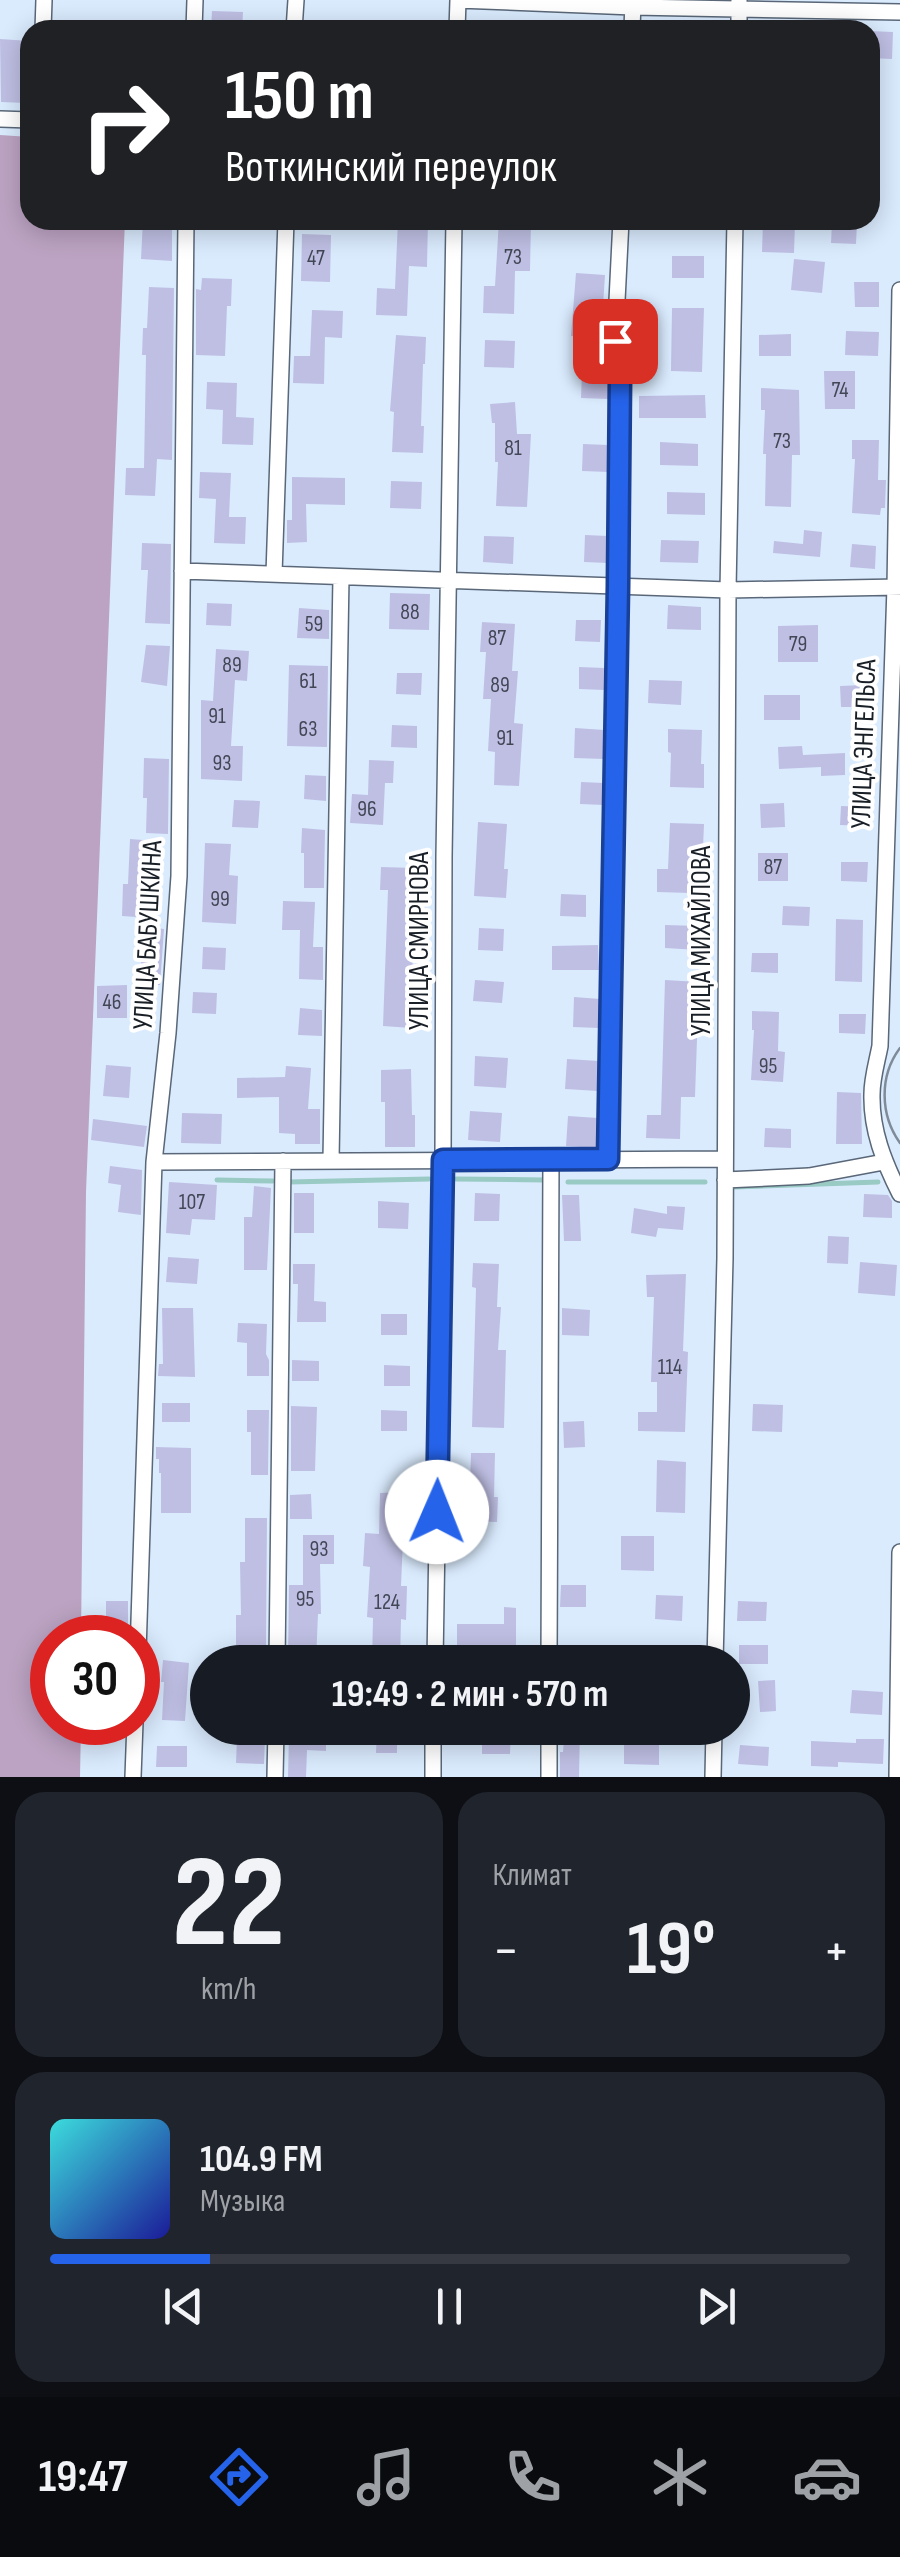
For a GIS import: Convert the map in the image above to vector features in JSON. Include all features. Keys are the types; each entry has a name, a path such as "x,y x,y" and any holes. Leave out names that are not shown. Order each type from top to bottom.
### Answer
{"street":[{"path":"195,6 212,0"},
{"path":"458,0 876,5 900,12"},
{"name":"УЛИЦА БАБУШКИНА","path":"139,1615 154,1162 179,876 186,230"},
{"path":"274,574 286,230"},
{"name":"УЛИЦА СМИРНОВА","path":"434,1645 454,230"},
{"path":"608,1159 620,377 615,341 621,230"},
{"name":"УЛИЦА МИХАЙЛОВА","path":"716,1645 735,230"},
{"name":"УЛИЦА ЭНГЕЛЬСА","path":"900,290 897,587 880,1046 872,1093 874,1127 884,1162 900,1194"},
{"path":"182,571 728,590 897,587"},
{"path":"331,1160 341,576"},
{"path":"154,1162 725,1158"},
{"path":"276,1645 283,1160"},
{"path":"549,1645 551,1160"},
{"path":"724,1180 809,1176 884,1162"},
{"path":"897,1777 900,1552"},
{"path":"133,1777 134,1745"},
{"path":"275,1777 276,1745"},
{"path":"432,1777 433,1745"},
{"path":"548,1777 549,1745"},
{"path":"713,1777 714,1745"}],"shaded area":[{"path":"0,135 20,136 20,230 125,230 86,1192 81,1615 30,1615 30,1745 81,1745 80,1777 0,1777"}],"building":[{"path":"212,11 243,12 243,20 212,20"},
{"path":"880,31 893,32 892,59 880,58"},
{"path":"0,39 20,40 20,103 1,102"},
{"path":"142,230 172,230 172,261 141,259"},
{"path":"398,230 428,230 427,267 409,266 407,316 376,315 377,288 395,289"},
{"path":"498,230 531,230 530,271 515,271 514,314 483,313 484,286 495,286"},
{"path":"763,230 795,230 794,253 762,252"},
{"path":"832,230 857,230 856,244 831,243"},
{"path":"302,234 331,235 330,282 301,281"},
{"path":"672,256 704,256 704,278 672,278"},
{"path":"794,259 825,262 822,293 791,290"},
{"path":"576,273 605,275 601,337 571,336"},
{"path":"202,278 232,279 225,356 196,355 196,289 201,290"},
{"path":"854,282 879,282 879,307 855,307"},
{"path":"149,287 174,288 172,460 157,459 155,496 125,495 126,468 144,468 146,355 142,355"},
{"path":"672,308 704,308 702,372 671,371"},
{"path":"312,310 343,311 342,338 325,337 324,384 293,383 294,356 310,356"},
{"path":"846,331 879,332 878,356 845,355"},
{"path":"791,334 791,356 759,356 759,335"},
{"path":"396,335 426,337 423,453 392,452 394,412 390,411"},
{"path":"485,340 515,341 514,368 484,367"},
{"path":"582,371 608,372 609,399 581,398"},
{"path":"824,371 855,371 855,409 825,409"},
{"path":"207,382 237,383 236,417 254,418 253,445 222,444 223,410 206,409"},
{"path":"761,388 799,390 800,455 792,455 791,507 765,506 765,410 761,410"},
{"path":"705,395 706,418 639,418 639,396"},
{"path":"515,402 517,434 531,434 527,507 496,506 498,462 490,404"},
{"path":"852,440 879,440 878,480 886,480 885,508 881,508 880,515 852,513"},
{"path":"660,442 698,444 698,466 660,465"},
{"path":"583,444 608,445 608,472 582,471"},
{"path":"200,472 231,473 229,517 246,517 245,544 214,543 216,499 199,498"},
{"path":"292,477 345,478 345,505 306,504 307,542 287,543 287,520 292,520"},
{"path":"391,481 422,482 421,509 390,508"},
{"path":"667,492 705,493 705,515 667,514"},
{"path":"804,530 822,532 820,557 773,553 774,541 803,544"},
{"path":"585,535 608,536 608,563 584,562"},
{"path":"484,536 514,537 513,564 483,562"},
{"path":"661,540 699,541 698,563 660,562"},
{"path":"142,543 171,544 170,624 145,623 148,570 141,570"},
{"path":"852,544 876,546 875,569 850,567"},
{"path":"390,593 430,594 429,630 389,629"},
{"path":"207,603 232,604 231,626 206,625"},
{"path":"668,605 701,607 701,630 667,629"},
{"path":"299,608 329,610 329,639 297,638"},
{"path":"576,620 601,620 600,642 575,641"},
{"path":"482,622 515,624 512,671 518,671 514,723 523,724 519,786 494,785 495,752 488,751 491,699 483,699 486,652 480,652"},
{"path":"818,625 818,662 778,662 778,626"},
{"path":"146,645 170,646 167,686 141,682"},
{"path":"216,649 249,651 247,681 235,680 231,746 243,746 242,781 201,779 201,700 213,701"},
{"path":"289,665 328,666 327,747 287,746"},
{"path":"579,667 605,668 604,690 579,689"},
{"path":"397,673 422,673 421,695 396,694"},
{"path":"649,680 682,681 681,705 648,703"},
{"path":"864,685 865,707 841,707 840,686"},
{"path":"764,695 800,695 800,720 764,720"},
{"path":"392,725 417,726 417,748 391,747"},
{"path":"575,728 605,730 604,759 574,758"},
{"path":"668,729 702,730 704,788 670,787"},
{"path":"802,746 803,755 845,753 845,775 821,776 821,767 779,769 778,747"},
{"path":"144,758 169,759 168,834 146,833"},
{"path":"369,760 394,761 393,783 385,783 383,825 350,823 352,794 368,795"},
{"path":"305,775 326,776 326,801 304,799"},
{"path":"581,782 604,783 604,805 580,804"},
{"path":"234,800 260,801 258,828 232,827"},
{"path":"784,803 785,827 761,828 760,804"},
{"path":"841,806 868,807 867,826 840,825"},
{"path":"478,822 507,824 506,898 474,896"},
{"path":"670,823 704,824 703,848 692,847 690,893 657,892 657,869 668,869"},
{"path":"302,828 325,830 324,888 304,888"},
{"path":"130,839 156,841 151,918 122,916"},
{"path":"205,843 231,844 229,875 238,876 236,924 202,922"},
{"path":"758,853 788,853 788,881 758,881"},
{"path":"841,862 868,862 867,882 841,881"},
{"path":"381,867 415,868 411,1028 383,1026 388,890 380,890"},
{"path":"561,894 586,895 586,917 560,916"},
{"path":"283,901 315,902 313,947 323,947 323,980 299,979 300,930 282,930"},
{"path":"783,906 810,907 809,926 782,925"},
{"path":"836,919 863,920 862,982 835,981"},
{"path":"665,925 699,926 698,950 665,948"},
{"path":"143,926 164,929 160,985 140,984"},
{"path":"479,928 504,929 503,951 478,950"},
{"path":"598,945 599,970 552,970 552,946"},
{"path":"203,947 226,948 225,970 202,969"},
{"path":"752,953 778,953 778,973 751,972"},
{"path":"475,980 504,982 502,1003 473,1001"},
{"path":"665,980 699,982 695,1097 681,1097 680,1139 646,1138 647,1115 661,1115"},
{"path":"127,985 127,1018 97,1018 97,986"},
{"path":"193,992 217,993 216,1014 192,1013"},
{"path":"574,997 600,999 599,1028 573,1027"},
{"path":"300,1008 322,1010 322,1036 298,1035"},
{"path":"752,1011 779,1012 778,1051 785,1052 783,1082 751,1080"},
{"path":"839,1014 866,1014 865,1034 839,1033"},
{"path":"475,1056 508,1058 506,1088 474,1086"},
{"path":"567,1059 599,1061 598,1091 565,1089"},
{"path":"106,1065 131,1067 129,1098 103,1096"},
{"path":"286,1066 311,1068 308,1109 320,1109 320,1144 295,1144 295,1134 279,1133 279,1097 237,1098 237,1078 285,1077"},
{"path":"411,1069 415,1147 385,1147 381,1070"},
{"path":"837,1092 861,1093 862,1144 836,1144"},
{"path":"470,1111 502,1113 500,1142 468,1140"},
{"path":"182,1113 222,1114 221,1144 181,1143"},
{"path":"568,1116 598,1118 597,1148 566,1146"},
{"path":"93,1119 147,1126 144,1147 91,1140"},
{"path":"765,1128 791,1129 791,1148 764,1147"},
{"path":"110,1166 142,1170 141,1215 118,1212 121,1185 108,1183"},
{"path":"169,1182 217,1185 215,1220 192,1219 190,1235 166,1233"},
{"path":"254,1186 271,1188 267,1270 244,1270 244,1217 252,1217"},
{"path":"294,1193 314,1193 314,1233 294,1233"},
{"path":"475,1193 500,1194 499,1221 474,1221"},
{"path":"864,1194 888,1195 892,1218 863,1217"},
{"path":"562,1195 579,1195 581,1241 564,1241"},
{"path":"378,1201 409,1203 408,1229 378,1228"},
{"path":"667,1206 685,1207 683,1230 658,1228 656,1237 631,1233 634,1208 667,1214"},
{"path":"828,1236 849,1237 848,1264 827,1263"},
{"path":"168,1257 199,1259 197,1284 166,1282"},
{"path":"860,1262 897,1265 895,1296 858,1293"},
{"path":"473,1263 499,1264 498,1350 506,1350 504,1428 472,1427 476,1288 472,1287"},
{"path":"293,1264 315,1264 314,1301 326,1302 326,1322 297,1322 298,1284 293,1284"},
{"path":"686,1274 685,1432 638,1431 638,1412 657,1412 657,1382 651,1382 654,1297 647,1297 646,1275"},
{"path":"162,1308 193,1308 195,1377 158,1376 159,1364 163,1364"},
{"path":"562,1308 590,1310 589,1336 562,1335"},
{"path":"381,1314 407,1314 407,1335 381,1335"},
{"path":"238,1323 267,1324 269,1376 247,1376 247,1343 237,1342"},
{"path":"292,1360 319,1361 319,1381 292,1381"},
{"path":"384,1365 410,1366 410,1386 384,1386"},
{"path":"162,1403 190,1403 190,1422 162,1422"},
{"path":"753,1404 783,1405 782,1432 752,1431"},
{"path":"291,1406 317,1407 315,1471 291,1471"},
{"path":"247,1410 269,1410 268,1475 251,1475"},
{"path":"381,1410 407,1411 407,1431 381,1431"},
{"path":"584,1421 585,1447 564,1448 563,1422"},
{"path":"156,1447 191,1448 191,1513 161,1513 161,1473"},
{"path":"471,1453 495,1453 497,1522 469,1521"},
{"path":"657,1460 686,1462 685,1513 656,1512"},
{"path":"405,1492 401,1586 407,1586 406,1620 401,1619 400,1645 372,1645 373,1618 367,1617 370,1567 363,1566 365,1533 379,1534 380,1493"},
{"path":"311,1494 312,1519 290,1519 290,1495"},
{"path":"245,1518 267,1518 266,1645 236,1645 236,1615 241,1615 240,1562 245,1562"},
{"path":"303,1535 334,1535 334,1564 320,1564 321,1614 317,1645 288,1645 289,1585 303,1585"},
{"path":"621,1536 654,1536 654,1571 621,1570"},
{"path":"561,1585 586,1585 586,1607 560,1607"},
{"path":"656,1595 683,1596 682,1621 655,1619"},
{"path":"106,1601 128,1601 128,1615 106,1615"},
{"path":"738,1601 767,1602 766,1621 737,1621"},
{"path":"504,1607 516,1608 516,1645 457,1645 457,1624 504,1624"},
{"path":"750,1645 768,1645 768,1664 750,1664"},
{"path":"163,1660 189,1663 185,1721 162,1720"},
{"path":"775,1680 776,1711 760,1712 758,1681"},
{"path":"852,1690 883,1692 882,1715 850,1713"},
{"path":"856,1739 884,1739 883,1764 838,1762 838,1767 811,1766 811,1741 856,1743"},
{"path":"237,1745 265,1745 264,1764 236,1763"},
{"path":"289,1745 326,1745 326,1751 307,1750 306,1777 288,1777"},
{"path":"376,1745 397,1745 397,1753 376,1753"},
{"path":"482,1745 510,1745 510,1754 482,1754"},
{"path":"564,1745 580,1745 579,1777 560,1777"},
{"path":"624,1745 659,1745 659,1765 624,1764"},
{"path":"740,1745 769,1747 768,1766 738,1764"},
{"path":"157,1746 187,1746 187,1767 156,1767"}],"waterway":[{"path":"289,1182 429,1179"},
{"path":"456,1179 544,1180"},
{"path":"217,1180 273,1181"},
{"path":"568,1182 705,1182"},
{"path":"734,1187 878,1182"}],"tram line":[{"path":"900,1048 885,1083 886,1108 900,1143"}],"route":[{"path":"437,1512 443,1160 608,1159 620,377 615,341"}]}
